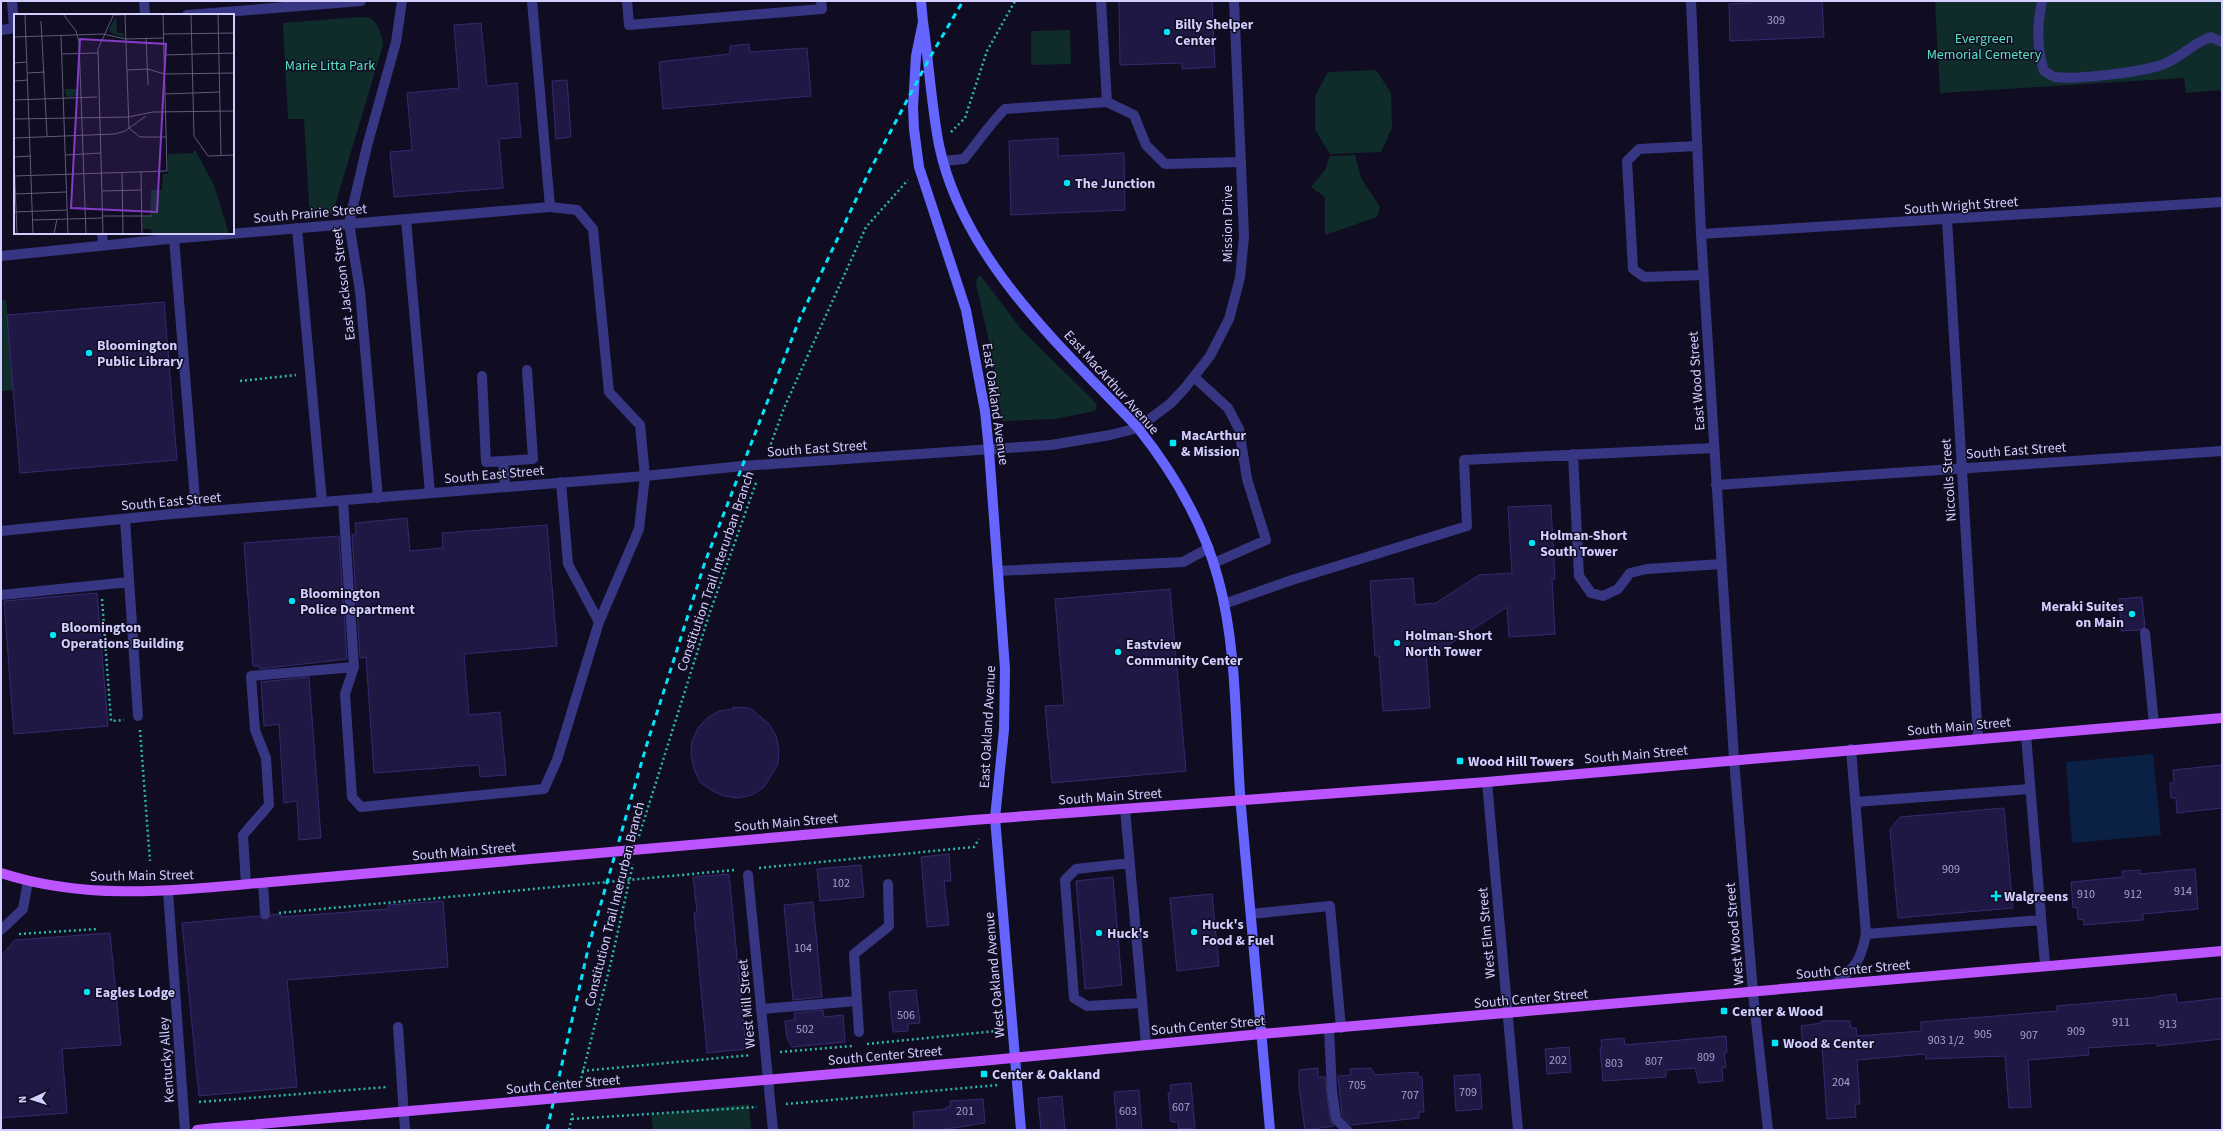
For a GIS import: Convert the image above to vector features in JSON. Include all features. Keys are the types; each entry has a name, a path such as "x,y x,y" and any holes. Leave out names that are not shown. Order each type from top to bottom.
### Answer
{"main road":[{"name":"East Oakland Avenue","path":"921,1 923,22 916,56 914,89 914,129 919,168 966,310 985,411 989,450 1005,669 1004,730 995,818"},
{"name":"East MacArthur Avenue","path":"923,22 939,145 955,194 969,224 1003,280 1023,306 1138,428 1173,477 1199,524 1214,563 1224,604 1230,642 1241,801 1270,1130"},
{"name":"South Main Street","path":"1,873 28,881 73,890 119,893 168,892 995,818 1487,782 1851,749 2222,718"},
{"name":"West Oakland Avenue","path":"995,818 1021,1130"},
{"name":"South Center Street","path":"197,1130 1015,1058 1261,1034 1753,993 2045,965 2222,951"}],"street":[{"path":"12,1 14,19"},
{"path":"144,1 145,14"},
{"path":"195,14 269,5 361,1"},
{"name":"East Jackson Street","path":"378,498 360,291 349,223 367,146 396,42 402,1"},
{"path":"532,1 550,207"},
{"path":"627,1 630,25 822,9 821,1"},
{"path":"1101,1 1107,102"},
{"name":"Mission Drive","path":"989,450 1051,445 1110,435 1138,428 1171,403 1194,377 1220,338 1236,299 1240,278 1244,236 1234,1"},
{"name":"East Wood Street","path":"1691,1 1703,274 1734,760"},
{"path":"2042,1 2038,20 2038,53 2044,71 2054,76 2105,75 2162,65 2177,58 2197,42 2211,37 2222,42"},
{"path":"1,30 14,28"},
{"path":"944,160 964,158 1005,109 1107,102 1134,115 1146,144 1165,164 1240,162"},
{"path":"1697,146 1639,149 1627,161 1633,269 1644,277 1703,274"},
{"name":"South Wright Street","path":"1701,234 2222,202"},
{"name":"South Prairie Street","path":"234,233 550,207 577,210 593,229 609,392 640,425 645,476 639,529 599,622 556,760 544,789 361,806 352,797 345,694 354,667"},
{"path":"406,219 430,493"},
{"name":"Niccolls Street","path":"1947,220 1978,738"},
{"path":"297,228 322,502"},
{"path":"102,234 103,245"},
{"name":"South Prairie Street","path":"1,256 223,234"},
{"path":"174,238 196,512"},
{"path":"482,376 486,462 533,459 527,370"},
{"path":"1194,377 1228,408 1239,429 1247,479 1266,540 1214,563"},
{"path":"1224,604 1292,580 1468,526 1464,460 1714,448"},
{"name":"South East Street","path":"1,531 196,512 645,476 763,465 989,450"},
{"name":"South East Street","path":"1716,484 2222,451"},
{"path":"1573,454 1579,576 1591,593 1603,596 1618,589 1630,573 1647,569 1722,564"},
{"path":"504,461 505,487"},
{"path":"561,482 568,564 599,622"},
{"path":"246,884 243,835 269,805 266,758 255,730 251,676 354,667 343,501"},
{"path":"125,519 138,716"},
{"path":"998,571 1183,562 1209,548"},
{"path":"1,595 129,582"},
{"path":"2145,633 2154,724"},
{"path":"2026,735 2045,965"},
{"path":"1835,984 1855,966 1864,948 1866,934 1851,749"},
{"name":"West Wood Street","path":"1734,760 1753,993 1768,1130"},
{"name":"West Elm Street","path":"1487,782 1518,1130"},
{"path":"1855,802 2030,789"},
{"path":"1125,809 1146,1045"},
{"path":"1130,863 1076,869 1065,880 1074,998 1087,1006 1142,1003"},
{"name":"West Mill Street","path":"748,875 773,1130"},
{"path":"1,930 23,909 28,881"},
{"path":"263,883 265,914"},
{"path":"859,1032 854,954 889,926 888,884"},
{"name":"Kentucky Alley","path":"168,892 185,1130"},
{"path":"1251,914 1330,906 1341,1028"},
{"path":"1866,934 2041,920"},
{"path":"761,1008 857,1001"},
{"path":"398,1027 405,1130"},
{"path":"1328,1029 1332,1091 1336,1119 1347,1130"}],"path":[{"path":"939,145 965,118 987,51 1015,1"},
{"name":"Constitution Trail Interurban Branch","path":"637,843 707,623 784,408 866,227 919,168"},
{"path":"240,381 311,373"},
{"path":"756,868 974,847 979,839"},
{"name":"Constitution Trail Interurban Branch","path":"579,1084 611,962 634,858"},
{"path":"265,914 735,870"},
{"path":"16,935 98,929"},
{"path":"866,1044 996,1031"},
{"path":"582,1071 858,1045"},
{"path":"199,1102 402,1086"},
{"path":"569,1130 575,1105"}],"green space":[{"name":"Evergreen Memorial Cemetery","path":"1935,1 2222,1 2222,90 2186,93 2184,78 1940,93"},
{"name":"Marie Litta Park","path":"365,17 374,21 380,30 383,45 336,202 331,214 310,219 304,119 288,119 283,23"},
{"path":"1070,30 1071,64 1031,65 1031,31"},
{"path":"1376,70 1391,93 1392,128 1381,152 1330,154 1315,130 1315,96 1328,72"},
{"path":"1355,155 1361,178 1380,207 1377,217 1325,235 1325,197 1311,187 1325,170 1330,156"},
{"path":"978,276 981,276 1021,329 1093,400 1097,405 1095,411 1055,419 1002,421 992,355 976,283"},
{"path":"6,299 14,390 1,391 1,300"},
{"path":"749,1104 751,1130 653,1130 651,1115"}],"water":[{"path":"2153,754 2161,835 2072,843 2066,762"}],"building":[{"name":"Billy Shelper Center","path":"1119,1 1212,1 1215,67 1182,69 1182,63 1120,65"},
{"path":"1751,1 1822,1 1824,37 1730,41 1729,4 1751,3"},
{"path":"481,23 487,86 517,83 521,137 499,139 503,188 394,197 390,152 412,150 407,93 459,88 454,25"},
{"path":"749,44 750,52 807,48 811,96 663,109 659,62 730,54 730,46"},
{"path":"567,80 571,137 556,139 552,81"},
{"name":"The Junction","path":"1058,138 1058,156 1124,153 1125,210 1011,215 1009,141"},
{"name":"Bloomington Public Library","path":"164,302 177,460 20,473 7,315"},
{"path":"1551,505 1555,579 1552,579 1555,634 1509,637 1507,607 1441,650 1426,651 1430,708 1383,711 1379,656 1375,656 1370,581 1413,578 1415,605 1436,603 1479,575 1512,573 1508,507"},
{"path":"407,518 410,551 443,548 442,533 547,525 557,646 464,654 469,715 500,712 506,775 480,777 479,765 374,773 366,657 360,658 352,535 356,534 355,523"},
{"name":"Bloomington Police Department","path":"339,536 347,659 260,669 260,666 253,666 244,543"},
{"name":"Eastview Community Center","path":"1170,589 1186,771 1052,783 1045,706 1064,705 1055,599"},
{"name":"Bloomington Operations Building","path":"97,593 108,726 14,734 4,601"},
{"name":"Meraki Suites on Main","path":"2142,597 2145,627 2140,630 2121,631 2119,599"},
{"path":"309,677 321,838 299,840 297,801 284,803 279,724 264,726 261,682"},
{"path":"733,707 750,708 769,724 776,736 779,750 778,764 764,787 752,795 738,798 724,796 711,790 700,782 694,769 691,755 692,741 698,728 707,718 719,711 733,709"},
{"path":"2222,765 2222,808 2177,813 2176,798 2171,798 2170,783 2174,783 2173,770"},
{"name":"Walgreens","path":"2004,808 2013,908 1898,918 1890,829 1900,817"},
{"path":"949,854 951,881 944,881 949,925 927,927 921,857"},
{"path":"861,865 864,897 820,901 817,869"},
{"path":"2195,869 2198,909 2143,914 2143,920 2084,925 2083,919 2078,920 2077,907 2073,908 2071,882 2123,877 2122,871 2140,870 2140,874"},
{"path":"729,874 746,1049 707,1053 694,913 697,912 693,877"},
{"name":"Huck's","path":"1113,877 1122,985 1085,989 1076,881"},
{"name":"Huck's Food & Fuel","path":"1212,894 1219,966 1177,971 1170,898"},
{"path":"443,901 448,967 287,980 297,1087 199,1096 182,923 259,916 266,920 271,915 281,914 281,917 389,909 388,905"},
{"path":"813,902 822,997 793,1000 784,905"},
{"path":"110,933 121,1045 62,1049 67,1113 1,1118 1,956 15,940"},
{"path":"916,990 920,1023 908,1024 908,1031 893,1032 889,992"},
{"path":"2176,994 2177,1003 2222,998 2222,1039 2157,1046 2157,1043 2088,1048 2089,1055 2028,1060 2031,1107 2009,1108 2005,1056 1926,1059 1925,1054 1857,1060 1860,1104 1855,1104 1856,1117 1827,1119 1822,1045 1803,1047 1801,1026 1821,1023 1821,1021 1850,1021 1851,1028 1856,1028 1857,1036 1921,1031 1921,1022 2057,1011 2057,1006"},
{"path":"823,1010 824,1017 843,1015 845,1042 792,1047 787,1038 785,1021 795,1020 794,1013"},
{"path":"1726,1036 1727,1052 1724,1053 1726,1067 1722,1068 1723,1081 1699,1083 1695,1068 1666,1070 1666,1077 1603,1081 1600,1047 1602,1047 1601,1040 1624,1038 1625,1045"},
{"path":"1569,1047 1571,1072 1547,1074 1545,1049"},
{"path":"1318,1068 1318,1077 1325,1077 1330,1120 1334,1126 1305,1130 1299,1086 1299,1070"},
{"path":"1371,1068 1375,1075 1418,1072 1418,1077 1422,1077 1424,1112 1419,1112 1419,1118 1351,1125 1342,1116 1338,1076 1351,1075 1350,1069"},
{"path":"1480,1074 1482,1109 1456,1111 1454,1076"},
{"path":"1191,1083 1195,1128 1179,1129 1178,1122 1171,1122 1168,1093 1171,1092 1170,1085"},
{"path":"1139,1090 1142,1130 1117,1130 1114,1092"},
{"path":"1062,1096 1065,1130 1041,1130 1038,1098"},
{"path":"983,1099 985,1123 940,1130 914,1130 913,1112 946,1109 946,1107 950,1107 950,1101"}],"railway":[{"path":"547,1130 589,945 646,747 705,562 800,318 869,172 929,59 963,1"}],"place":[{"name":"Billy Shelper Center","path":"1167,32"},
{"name":"The Junction","path":"1067,183"},
{"name":"Bloomington Public Library","path":"89,353"},
{"name":"MacArthur & Mission","path":"1173,443"},
{"name":"Holman-Short South Tower","path":"1532,543"},
{"name":"Bloomington Police Department","path":"292,601"},
{"name":"Meraki Suites on Main","path":"2132,614"},
{"name":"Bloomington Operations Building","path":"53,635"},
{"name":"Holman-Short North Tower","path":"1397,643"},
{"name":"Eastview Community Center","path":"1118,652"},
{"name":"Wood Hill Towers","path":"1460,761"},
{"name":"Walgreens","path":"1996,896"},
{"name":"Huck's Food & Fuel","path":"1194,932"},
{"name":"Huck's","path":"1099,933"},
{"name":"Eagles Lodge","path":"87,992"},
{"name":"Center & Wood","path":"1724,1011"},
{"name":"Wood & Center","path":"1775,1043"},
{"name":"Center & Oakland","path":"984,1074"}]}
